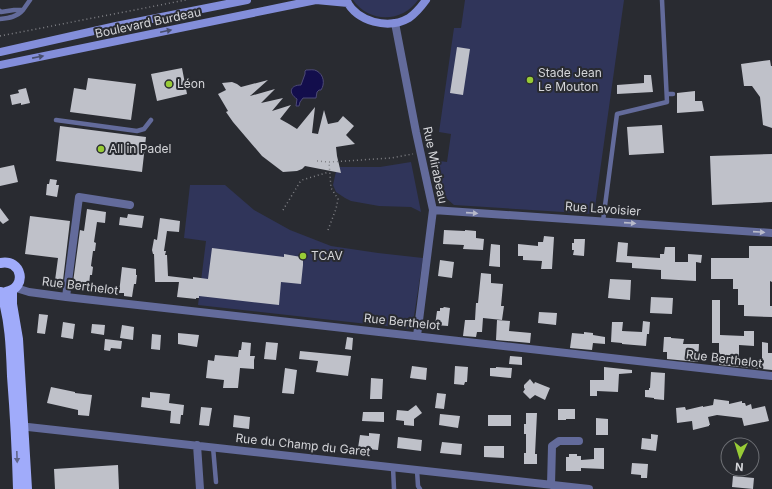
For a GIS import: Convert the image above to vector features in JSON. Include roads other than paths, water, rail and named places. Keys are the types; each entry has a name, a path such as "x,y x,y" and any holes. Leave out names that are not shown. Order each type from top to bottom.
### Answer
{"main road":[{"name":"Boulevard Burdeau","path":"0,52 116,26 247,0"},
{"name":"Boulevard Burdeau","path":"0,65 316,0 347,1"},
{"path":"347,1 356,13 368,20 381,24 395,23 408,18 420,10 426,0"},
{"path":"0,263 7,262 16,266 20,275 12,304 18,339 20,426 18,489"},
{"path":"16,286 5,293 1,292 5,305 10,336 27,489"}],"street":[{"name":"Rue Mirabeau","path":"395,23 433,210 417,336"},
{"path":"66,297 79,197 130,205"},
{"name":"Rue Lavoisier","path":"433,210 772,233"},
{"name":"Rue Berthelot","path":"16,286 29,292 66,297 772,376"},
{"name":"Rue du Champ du Garet","path":"20,426 588,489"},
{"path":"551,485 552,446 559,441 579,441"},
{"path":"197,445 200,489"}],"lane":[{"path":"0,19 19,15 30,0"},
{"path":"603,222 617,114 667,102 662,0"},
{"path":"0,11 23,10"},
{"path":"666,94 673,94"},
{"path":"56,120 138,131 144,129 151,120"},
{"path":"213,447 216,482"},
{"path":"393,467 394,489"},
{"path":"417,470 418,486 420,489"}],"place":[{"name":"Stade Jean Le Mouton","path":"530,80"},
{"name":"Léon","path":"169,84"},
{"name":"All in Padel","path":"101,149"},
{"name":"TCAV","path":"303,256"}]}
